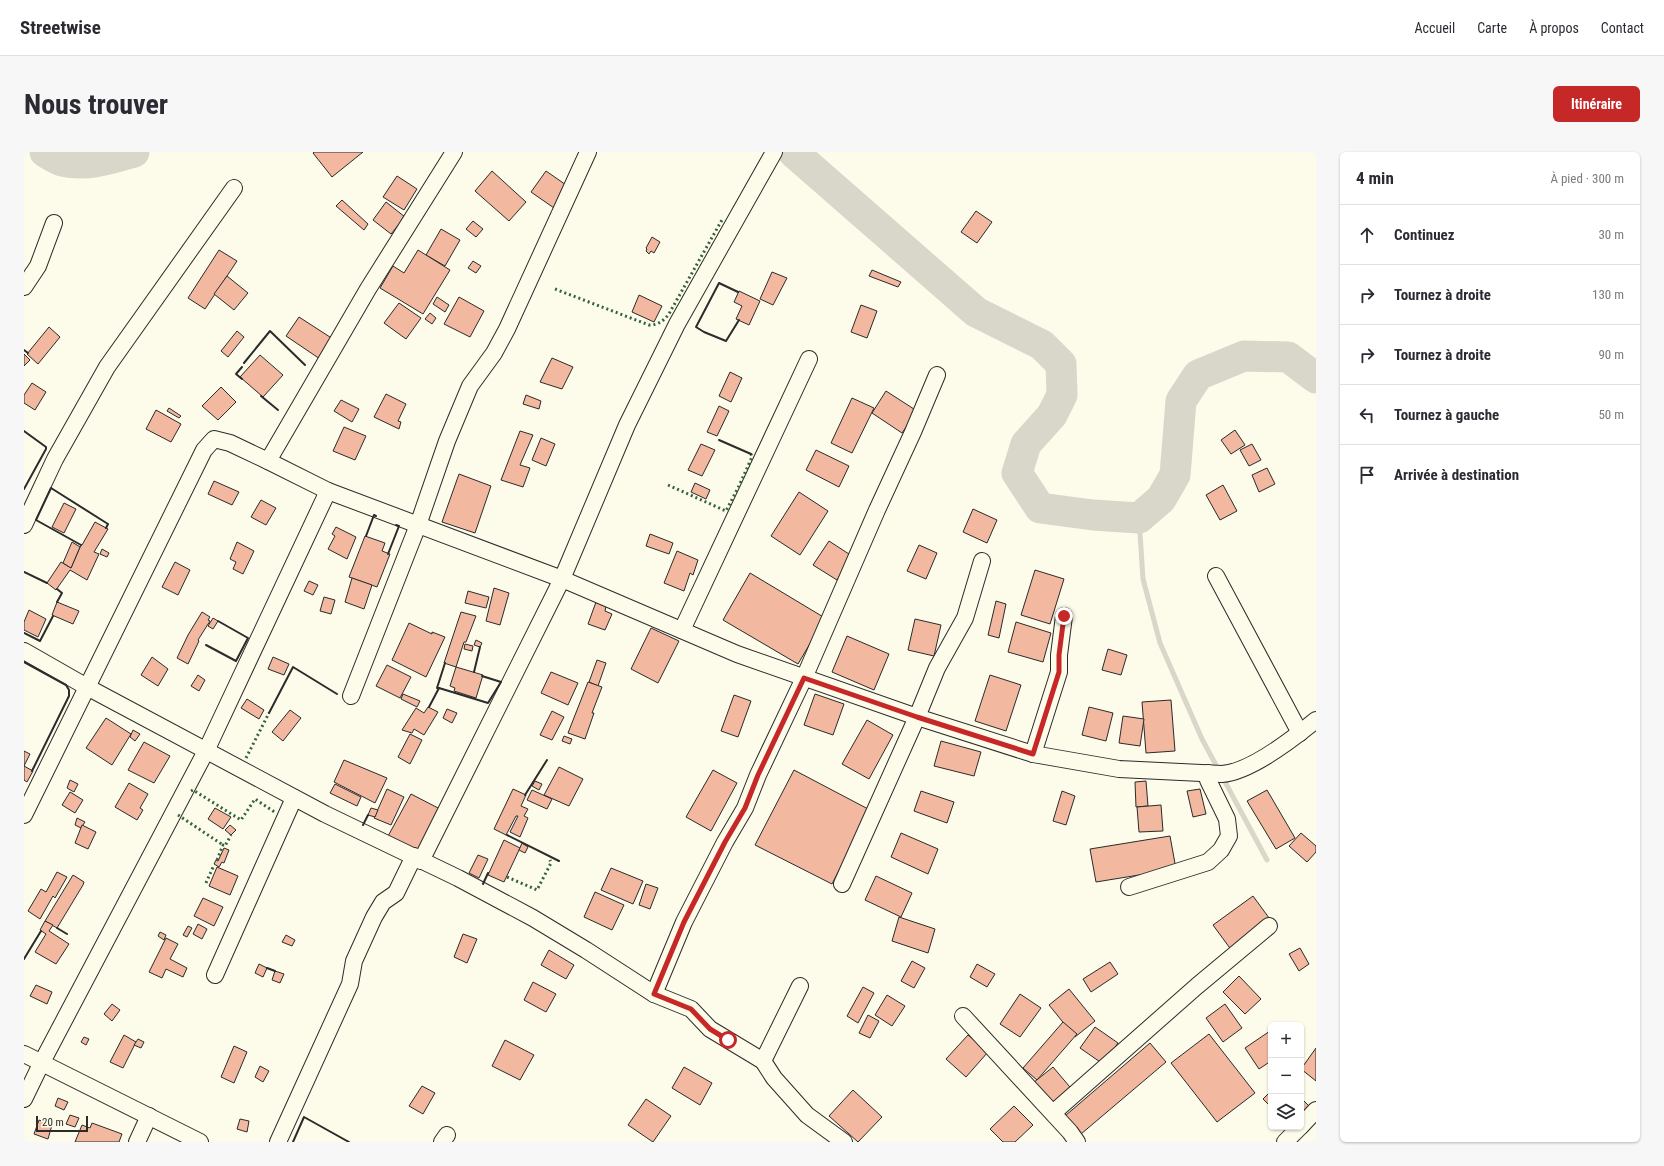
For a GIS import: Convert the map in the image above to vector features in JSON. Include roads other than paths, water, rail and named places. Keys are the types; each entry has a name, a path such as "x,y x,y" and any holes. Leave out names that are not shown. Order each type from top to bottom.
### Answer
{"street":[{"path":"268,460 368,288 454,152"},
{"path":"351,696 418,525 447,441 470,386 494,353 507,329 588,152"},
{"path":"278,1142 350,984 354,961 374,917 383,902 396,893 418,858 562,579 627,425 677,324 766,169 774,152"},
{"path":"24,525 55,459 107,367 234,188"},
{"path":"24,288 38,266 54,223"},
{"path":"682,630 809,359"},
{"path":"654,994 684,922 725,842 745,808 758,775 804,678 937,375"},
{"path":"24,815 204,450 214,439 230,443 268,460 328,491 562,579 737,654 917,717 1033,754 1119,769 1231,773 1251,764 1300,733 1316,720"},
{"path":"24,1099 206,751 328,491"},
{"path":"842,884 917,717 937,668 965,618 982,561"},
{"path":"1216,576 1300,733"},
{"path":"1033,754 1059,672 1059,655 1064,616"},
{"path":"24,651 294,798 458,878 533,918 654,994 691,1009 710,1029 763,1061 774,1078 807,1115 844,1142"},
{"path":"1129,887 1208,862 1221,850 1229,836 1227,818 1208,780 1208,773"},
{"path":"215,975 294,798"},
{"path":"1053,1113 1197,986 1269,926"},
{"path":"763,1061 800,986"},
{"path":"963,1016 1053,1113 1070,1132 1076,1142"},
{"path":"24,1054 41,1064 200,1142"},
{"path":"1304,1122 1316,1110"},
{"path":"137,1142 149,1116"},
{"path":"1285,1142 1296,1130"}],"waterway":[{"path":"45,152 62,161 71,163 89,163 134,152"},
{"path":"793,152 976,312 1042,345 1061,364 1062,395 1052,415 1026,444 1017,473 1040,508 1093,515 1139,518 1161,499 1175,475 1181,401 1198,375 1244,356 1288,357 1316,378"},
{"path":"1139,518 1143,579 1160,643 1202,739 1267,860"}]}
